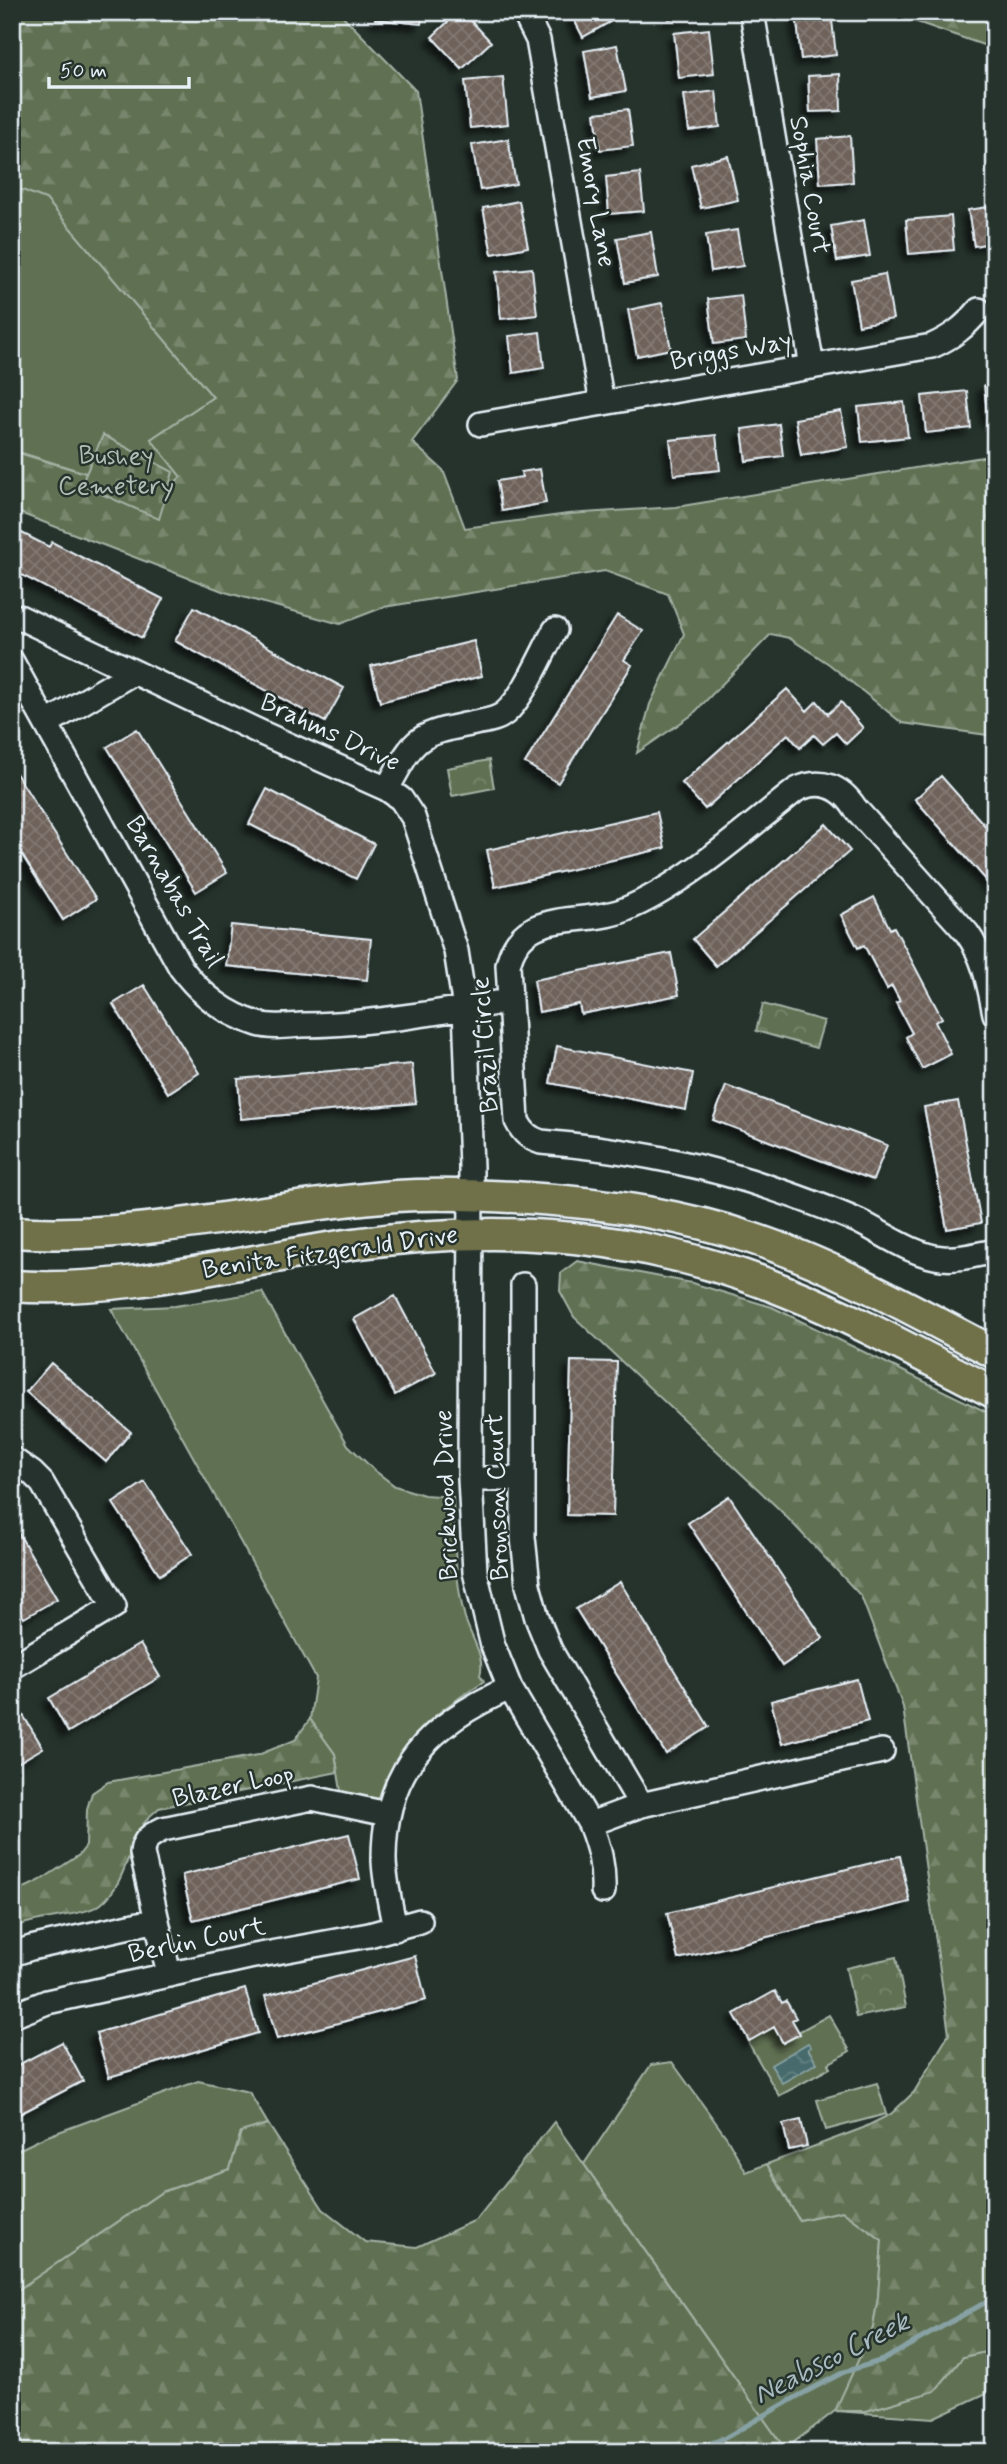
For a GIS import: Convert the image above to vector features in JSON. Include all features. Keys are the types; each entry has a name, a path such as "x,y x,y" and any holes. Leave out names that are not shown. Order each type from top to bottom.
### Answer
{"main road":[{"name":"Benita Fitzgerald Drive","path":"12,1232 90,1234 141,1230 315,1204 397,1196 471,1194 590,1202 662,1214 751,1238 809,1261 886,1297 995,1353"},
{"name":"Benita Fitzgerald Drive","path":"12,1286 124,1284 408,1237 522,1233 581,1238 642,1248 702,1263 790,1293 848,1318 995,1393"}],"street":[{"name":"Emory Lane","path":"524,12 538,40 602,403"},
{"name":"Sophia Court","path":"752,12 812,367"},
{"name":"Briggs Way","path":"481,424 932,346 967,325 979,310"},
{"name":"Brahms Drive","path":"19,617 387,789 401,799 419,831 456,951 465,1008 471,1194"},
{"path":"387,789 408,751 424,736 491,720 506,712 520,693 555,630"},
{"name":"Barnabas Trail","path":"12,662 181,968 195,987 214,1003 234,1016 267,1026 363,1022 510,1001"},
{"path":"47,723 134,672"},
{"name":"Brazil Circle","path":"995,1014 985,964 977,946 855,808 848,796 837,788 824,784 796,790 650,899 622,911 541,925 528,930 518,939 511,951 508,965 517,1121 530,1139 645,1155 705,1168 828,1209 921,1253 941,1258 958,1258 995,1251"},
{"name":"Brickwood Drive","path":"471,1194 470,1479 475,1573 483,1614 510,1688 590,1824 598,1843 604,1868 603,1891"},
{"name":"Bronson Court","path":"523,1285 524,1556 528,1585 537,1618 556,1662 641,1805"},
{"path":"12,1459 42,1483 114,1606 12,1667"},
{"path":"470,1479 523,1479"},
{"path":"395,1929 384,1863 387,1814 403,1772 433,1735 457,1715 510,1688"},
{"path":"590,1824 641,1805 882,1751"},
{"name":"Blazer Loop","path":"169,1975 142,1853 143,1845 154,1833 312,1798 387,1814"},
{"name":"Berlin Court","path":"12,1954 157,1920"},
{"name":"Berlin Court","path":"12,2016 47,2002 395,1929 420,1921"}],"green space":[{"path":"12,12 339,12 416,91 458,380 412,442 443,470 465,528 568,514 676,507 995,455 995,736 902,723 829,664 789,638 771,634 692,715 637,753 650,704 684,634 668,594 605,571 384,607 340,624 225,592 12,510 12,456 19,453 160,496 181,477 151,439 213,397 46,199 12,186"},
{"path":"995,12 995,49 891,13"},
{"path":"12,186 46,199 213,397 151,439 181,477 160,496 12,450"},
{"name":"Bushey Cemetery","path":"103,435 173,472 159,519 81,485"},
{"path":"489,760 494,788 452,796 447,768"},
{"path":"763,1004 824,1021 816,1048 756,1031"},
{"path":"577,1261 692,1283 772,1307 995,1416 995,2354 985,2352 963,2357 935,2391 866,2411 835,2411 873,2328 882,2240 842,2211 799,2220 767,2164 863,2128 891,2114 914,2092 949,2034 903,1707 861,1596 779,1509 574,1317 560,1291 561,1273"},
{"path":"262,1292 348,1445 395,1486 424,1495 453,1497 459,1589 465,1618 481,1661 480,1675 484,1681 439,1712 416,1735 379,1801 341,1791 335,1754 310,1719 316,1678 111,1309 175,1306"},
{"path":"310,1719 335,1754 338,1772 159,1808 144,1823 116,1887 101,1904 83,1912 12,1928 12,1894 41,1880 79,1855 86,1846 87,1809 92,1793 108,1782 258,1755 295,1740"},
{"path":"896,1957 906,2007 856,2017 846,1968"},
{"path":"829,2015 850,2051 828,2064 830,2068 779,2096 748,2042 774,2027 783,2043"},
{"path":"672,2062 727,2138 746,2172 767,2164 799,2220 842,2211 882,2240 873,2328 836,2411 866,2411 935,2391 963,2357 985,2352 995,2354 995,2389 933,2418 835,2411 785,2449 584,2164 651,2065"},
{"path":"198,2081 249,2092 268,2124 241,2132 230,2169 162,2192 12,2294 12,2153 45,2137"},
{"path":"877,2083 886,2114 826,2130 817,2100"},
{"path":"554,2122 785,2449 776,2452 12,2452 12,2294 162,2192 230,2169 241,2132 268,2124 323,2209 365,2242 417,2247 476,2220"}],"water":[{"path":"808,2043 811,2047 808,2049 817,2063 782,2083 771,2065"}],"building":[{"path":"376,12 423,12 421,24 375,19"},
{"path":"458,12 463,12 491,42 462,69 432,37"},
{"path":"570,12 611,12 615,19 583,37"},
{"path":"667,12 704,12 705,15 668,19"},
{"path":"796,12 831,12 836,55 801,59"},
{"path":"709,29 714,74 679,78 674,33"},
{"path":"617,45 626,91 592,97 584,51"},
{"path":"840,74 841,111 810,112 808,76"},
{"path":"503,77 508,124 470,128 465,81"},
{"path":"716,91 720,127 689,131 684,95"},
{"path":"628,109 633,146 600,150 595,113"},
{"path":"850,136 853,182 820,184 817,139"},
{"path":"508,139 516,184 480,190 472,145"},
{"path":"728,156 738,200 701,208 691,165"},
{"path":"640,173 644,211 609,214 606,177"},
{"path":"519,201 528,247 492,254 483,208"},
{"path":"995,206 995,242 974,246 968,210"},
{"path":"951,216 954,250 909,254 906,220"},
{"path":"864,220 870,256 837,261 831,226"},
{"path":"737,230 743,266 711,271 706,235"},
{"path":"651,232 658,277 625,283 617,238"},
{"path":"532,268 537,315 501,319 496,272"},
{"path":"885,274 893,319 859,325 851,280"},
{"path":"741,295 746,340 714,344 708,299"},
{"path":"662,303 671,349 637,356 628,310"},
{"path":"540,332 544,368 513,373 509,336"},
{"path":"995,383 995,421 988,421 984,385"},
{"path":"967,391 971,428 926,433 922,396"},
{"path":"904,402 908,437 862,442 858,407"},
{"path":"841,411 848,447 801,455 795,419"},
{"path":"779,424 783,456 746,461 742,429"},
{"path":"716,435 720,470 674,475 670,440"},
{"path":"540,469 546,503 502,511 497,481 522,477 521,472"},
{"path":"12,528 49,547 52,542 163,599 142,638 12,570"},
{"path":"194,607 344,688 325,722 175,641"},
{"path":"617,615 643,631 624,660 632,665 558,783 525,763"},
{"path":"474,641 482,676 380,702 371,666"},
{"path":"787,689 807,711 817,701 828,714 841,702 863,728 846,744 836,733 823,744 814,735 800,748 788,734 705,809 682,783"},
{"path":"137,729 227,873 196,892 107,747"},
{"path":"12,767 96,899 63,920 12,839"},
{"path":"941,776 995,837 995,890 915,799"},
{"path":"267,789 374,844 356,879 249,824"},
{"path":"657,812 665,848 495,887 487,850"},
{"path":"826,824 850,851 716,966 693,939"},
{"path":"874,897 890,929 894,927 942,1018 935,1022 951,1054 922,1069 906,1037 912,1033 896,1003 900,1001 892,986 887,989 864,945 858,948 841,915"},
{"path":"231,925 371,939 367,980 226,966"},
{"path":"671,953 679,995 581,1014 579,1004 539,1012 534,980"},
{"path":"144,985 199,1073 168,1093 113,1004"},
{"path":"557,1046 693,1073 686,1110 550,1083"},
{"path":"412,1064 416,1103 241,1119 238,1079"},
{"path":"726,1086 887,1145 873,1180 713,1120"},
{"path":"958,1101 981,1223 947,1229 924,1107"},
{"path":"395,1296 436,1373 395,1395 354,1319"},
{"path":"571,1361 617,1362 613,1516 567,1515"},
{"path":"51,1363 131,1432 106,1462 26,1392"},
{"path":"145,1482 192,1554 160,1575 113,1503"},
{"path":"729,1496 823,1638 782,1666 688,1523"},
{"path":"12,1522 57,1599 24,1618 12,1598"},
{"path":"620,1582 709,1727 666,1754 576,1609"},
{"path":"140,1644 160,1677 68,1732 49,1698"},
{"path":"857,1679 868,1721 782,1744 771,1701"},
{"path":"23,1715 43,1748 12,1766 12,1721"},
{"path":"349,1834 360,1879 193,1920 182,1875"},
{"path":"900,1856 910,1902 678,1959 667,1913"},
{"path":"415,1956 426,2000 277,2039 265,1996"},
{"path":"245,1989 258,2033 109,2077 96,2033"},
{"path":"775,1991 782,2003 786,2001 788,2004 796,2018 792,2020 800,2034 783,2043 774,2027 749,2041 734,2014"},
{"path":"62,2042 83,2081 12,2118 12,2068"},
{"path":"801,2120 807,2146 789,2150 783,2124"}],"waterway":[{"name":"Neabsco Creek","path":"685,2452 725,2438 844,2372 883,2360 995,2297"}]}
